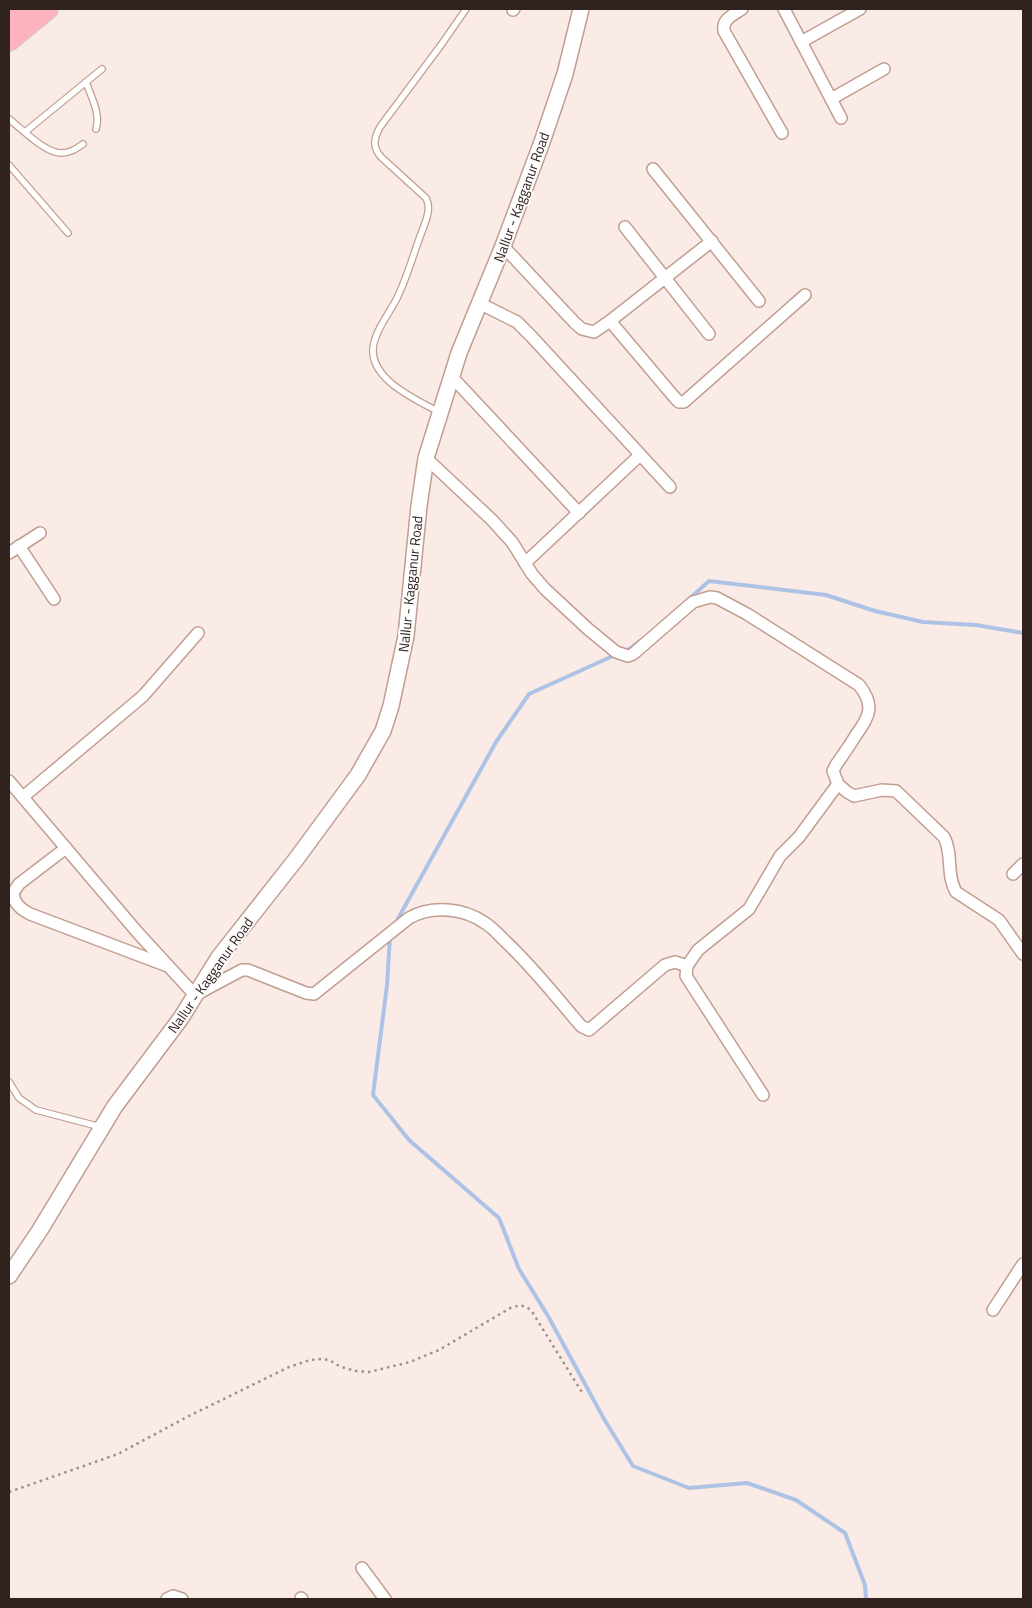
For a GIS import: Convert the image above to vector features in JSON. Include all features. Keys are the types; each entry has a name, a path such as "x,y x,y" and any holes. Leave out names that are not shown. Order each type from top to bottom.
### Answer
{"highway":[{"path":"9,18 19,9"},
{"path":"9,41 48,9"}],"main road":[{"name":"Nallur - Kagganur Road","path":"9,1276 40,1230 115,1106 181,1018 220,957 297,858 358,775 383,731 391,706 406,636 418,506 426,458 459,353 503,246 565,74 581,9"}],"street":[{"path":"742,9 726,20 723,25 724,31 782,133"},
{"path":"784,9 841,118"},
{"path":"801,42 860,9"},
{"path":"832,99 884,69"},
{"path":"653,169 758,301"},
{"path":"625,227 709,334"},
{"path":"503,246 582,330 594,332 712,241"},
{"path":"610,321 675,398 679,402 684,402 805,295"},
{"path":"480,303 517,322 670,487"},
{"path":"452,376 579,513"},
{"path":"525,563 640,455"},
{"path":"426,458 492,520 512,542 532,574 545,589 588,629 623,656 633,654 692,602 710,597 716,598 746,614 859,685 868,699 870,709 867,720 833,771 838,784 854,796 882,790 896,792 944,837 948,845 952,886 956,892 999,920 1023,954"},
{"path":"9,553 40,533"},
{"path":"19,546 54,599"},
{"path":"23,797 143,696 198,633"},
{"path":"9,781 138,933 195,995 242,970 248,970 306,993 314,994 409,918 420,912 433,910 460,912 486,923 527,962 581,1026 589,1030 665,965 675,962 687,966"},
{"path":"763,1095 686,976 687,966 702,945 749,909 780,856 799,837 838,784"},
{"path":"66,848 19,884 13,892 14,900 21,909 169,966"},
{"path":"1013,874 1023,864"},
{"path":"993,1310 1023,1264"},
{"path":"362,1568 385,1599"},
{"path":"167,1599 173,1596 182,1599"}],"lane":[{"path":"441,412 417,400 394,384 377,368 374,360 372,351 375,339 398,297 427,218 429,203 426,198 381,157 377,152 374,140 380,127 442,45 466,9"},
{"path":"25,132 102,69"},
{"path":"86,82 96,111 98,123 96,129"},
{"path":"9,119 51,151 61,153 72,152 83,144"},
{"path":"9,165 68,233"},
{"path":"9,1082 19,1098 36,1110 103,1128"}],"path":[{"path":"9,1492 118,1454 289,1367 310,1360 322,1359 329,1360 341,1367 369,1372 410,1362 439,1350 512,1307 520,1305 531,1310 583,1394"}],"waterway":[{"path":"688,600 709,581 826,595 875,611 923,622 976,625 1023,633"},
{"path":"624,651 641,640"},
{"path":"395,924 496,742 529,694 615,655"},
{"path":"390,937 387,985 373,1095 409,1140 499,1218 519,1269 548,1316 604,1419 633,1466 689,1488 747,1483 796,1500 845,1533 865,1585 866,1599"}]}
